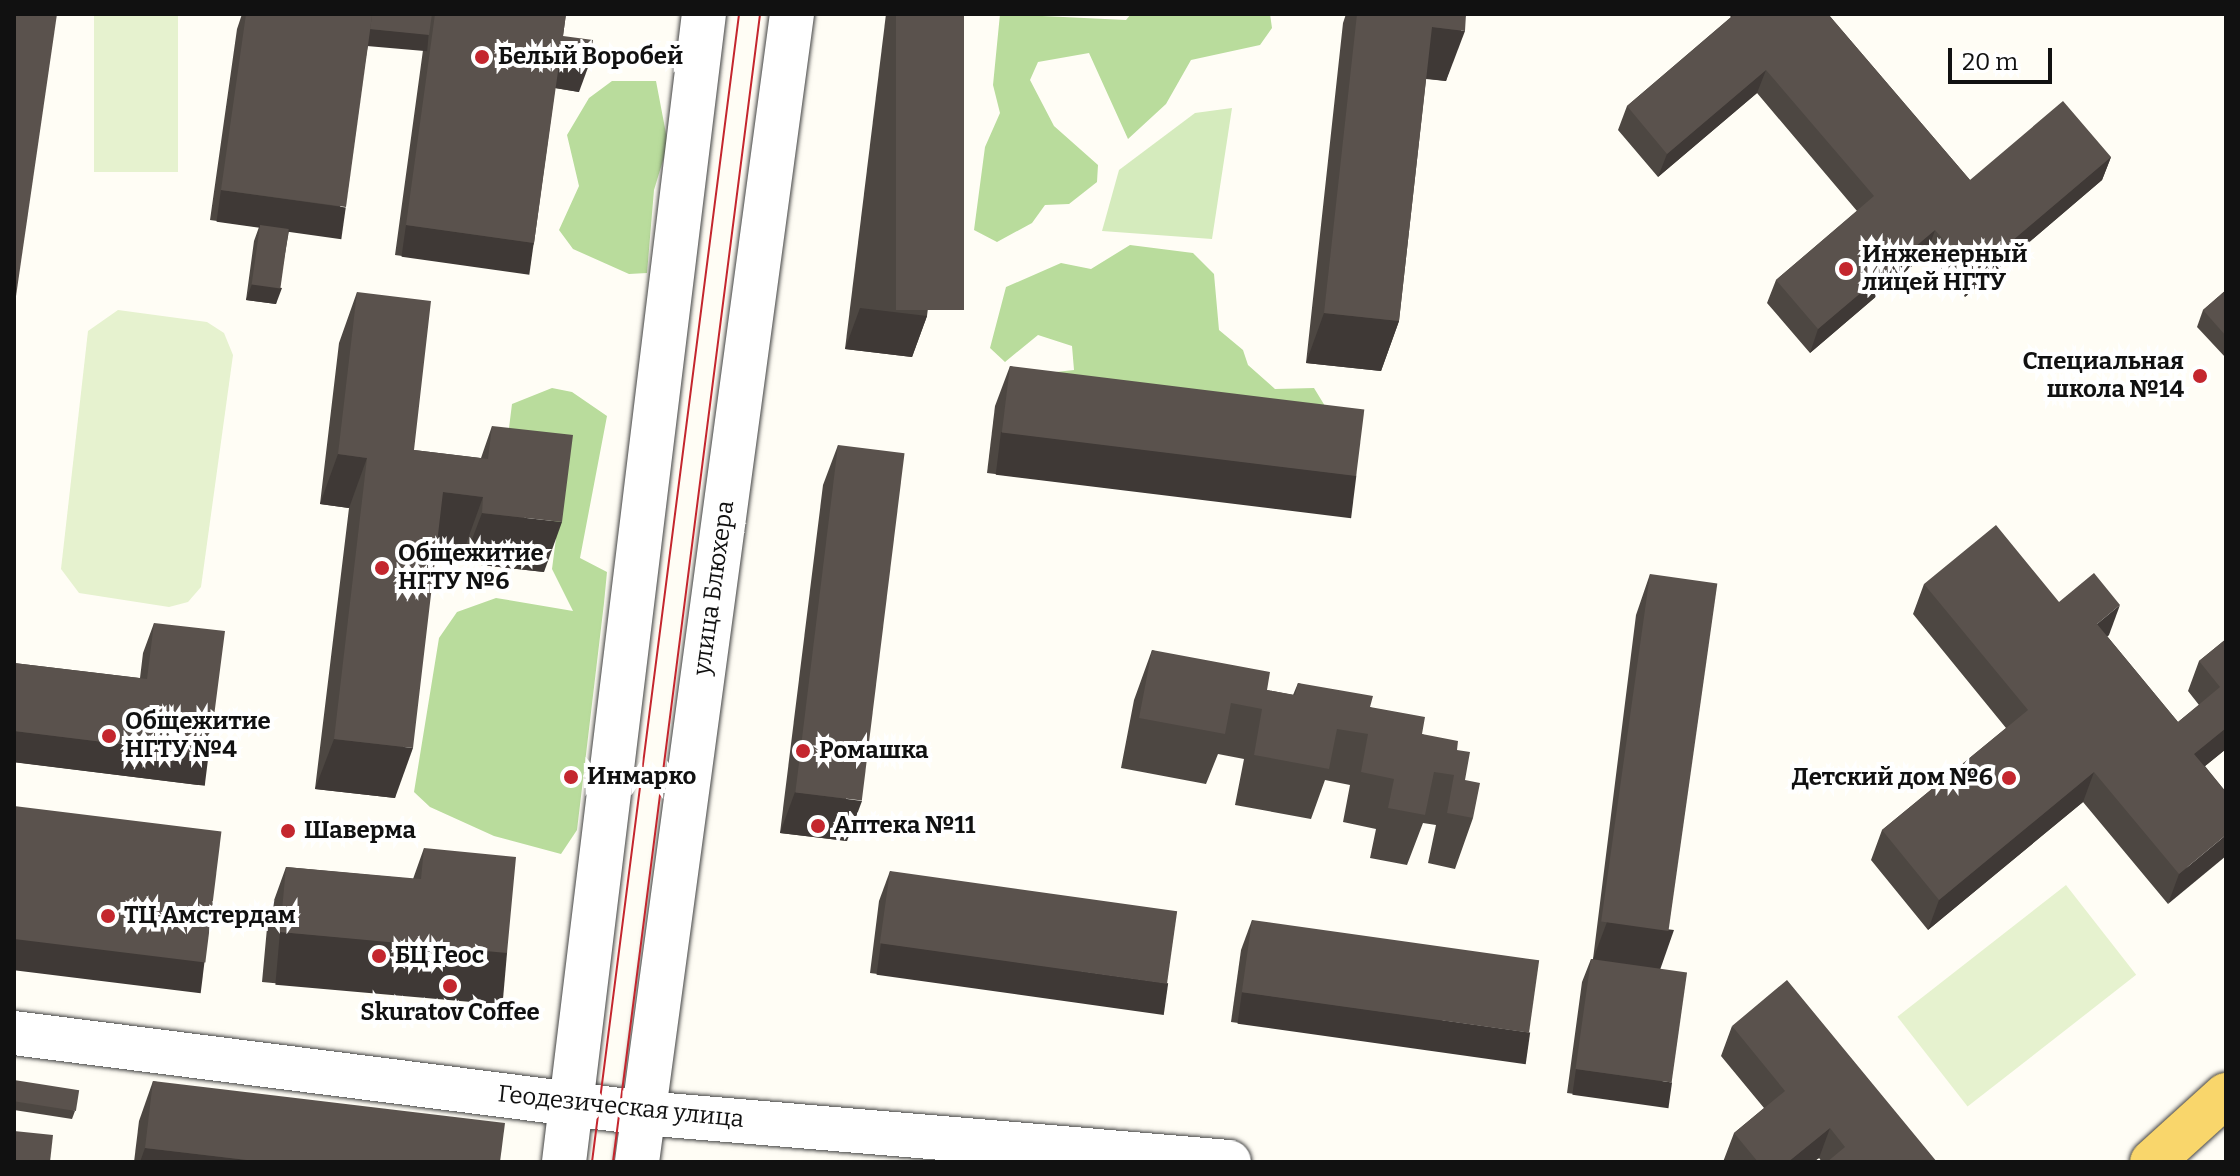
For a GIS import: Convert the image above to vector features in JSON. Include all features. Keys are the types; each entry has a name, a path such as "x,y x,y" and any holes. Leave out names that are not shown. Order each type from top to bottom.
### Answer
{"main road":[{"path":"2152,1162 2226,1095"}],"street":[{"path":"564,1162 704,14"},
{"name":"улица Блюхера","path":"637,1162 792,14"},
{"name":"Геодезическая улица","path":"14,1033 643,1113 1229,1162"}],"green space":[{"path":"94,14 178,14 178,172 94,172"},
{"path":"1000,14 1126,20 1131,14 1270,14 1272,28 1260,45 1191,60 1166,104 1128,139 1089,53 1038,62 1030,80 1054,126 1098,165 1097,182 1069,204 1045,205 1032,223 997,242 974,230 985,147 1000,113 993,85"},
{"path":"612,81 656,81 668,144 654,190 647,273 629,274 573,249 559,230 579,186 567,135 589,98"},
{"path":"1232,108 1212,239 1102,231 1119,170 1195,113"},
{"path":"1130,245 1193,253 1214,274 1219,330 1243,350 1248,365 1275,389 1314,388 1336,424 1038,374 1074,370 1072,346 1038,335 1005,362 990,348 1006,287 1061,263 1091,269"},
{"path":"118,310 207,322 224,333 233,355 201,587 188,602 169,607 79,593 61,569 88,331"},
{"path":"552,388 572,392 607,416 580,558 607,572 604,603 577,830 561,854 494,836 430,807 414,792 439,638 457,612 496,598 573,611 552,569 556,538 527,440 509,428 512,404"},
{"path":"2066,885 2136,975 1968,1107 1897,1017"}],"building":[{"path":"14,14 57,14 14,310"},
{"path":"246,14 372,16 346,207 221,190"},
{"path":"360,14 432,14 429,35 370,29 372,16"},
{"path":"435,14 566,14 563,36 593,40 590,62 560,57 534,243 406,225"},
{"path":"896,14 964,14 964,310 896,310"},
{"path":"1357,14 1466,14 1465,31 1432,27 1399,321 1324,313"},
{"name":"Инженерный лицей НГТУ","path":"1735,14 1828,14 1970,180 2063,101 2111,157 1973,274 1935,230 1818,329 1776,280 1874,196 1766,70 1667,154 1627,106"},
{"path":"260,225 289,229 280,288 252,284"},
{"path":"2226,290 2226,336 2203,310"},
{"name":"Общежитие НГТУ №6","path":"357,292 431,301 414,450 488,459 492,426 573,435 562,522 482,513 483,497 443,492 413,748 334,739 367,458 338,454"},
{"path":"1010,366 1364,410 1356,476 1002,433"},
{"path":"838,445 905,453 862,801 795,792"},
{"path":"1996,525 2059,602 2094,573 2120,605 2097,624 2178,722 2220,687 2199,661 2226,639 2226,728 2194,754 2226,792 2226,835 2179,874 2094,772 1939,900 1882,830 2028,710 1924,584"},
{"path":"1650,574 1717,583 1668,931 1601,922"},
{"name":"Общежитие НГТУ №4","path":"154,623 225,631 209,755 14,731 14,663 147,679"},
{"path":"1152,650 1270,672 1267,690 1295,695 1298,683 1373,696 1370,707 1425,717 1422,734 1458,741 1457,750 1470,752 1465,780 1480,783 1473,818 1447,813 1454,775 1434,772 1425,815 1388,808 1394,779 1361,772 1368,734 1337,729 1329,769 1254,755 1262,709 1231,703 1225,734 1139,718"},
{"name":"ТЦ Амстердам","path":"14,806 221,831 205,962 14,939"},
{"path":"424,848 516,857 507,953 280,932 286,867 421,879"},
{"path":"890,871 1177,911 1167,984 880,943"},
{"path":"1252,920 1539,960 1529,1033 1242,992"},
{"path":"1591,959 1687,972 1672,1082 1576,1069"},
{"path":"1787,980 1937,1162 1827,1162 1845,1147 1830,1128 1788,1162 1758,1162 1734,1133 1785,1091 1732,1026"},
{"path":"14,1080 79,1090 76,1111 14,1101"},
{"path":"153,1081 505,1123 500,1162 264,1162 145,1148"},
{"path":"14,1131 53,1135 50,1162 14,1162"}],"tram line":[{"path":"592,1162 739,14"},
{"path":"613,1162 760,14"}],"place":[{"name":"Белый Воробей","path":"482,57"},
{"name":"Инженерный лицей НГТУ","path":"1846,269"},
{"name":"Специальная школа №14","path":"2200,376"},
{"name":"Общежитие НГТУ №6","path":"382,568"},
{"name":"Общежитие НГТУ №4","path":"109,736"},
{"name":"Ромашка","path":"803,751"},
{"name":"Инмарко","path":"571,777"},
{"name":"Детский дом №6","path":"2009,778"},
{"name":"Аптека №11","path":"818,826"},
{"name":"Шаверма","path":"288,831"},
{"name":"ТЦ Амстердам","path":"108,916"},
{"name":"БЦ Геос","path":"379,956"},
{"name":"Skuratov Coffee","path":"450,986"}]}
